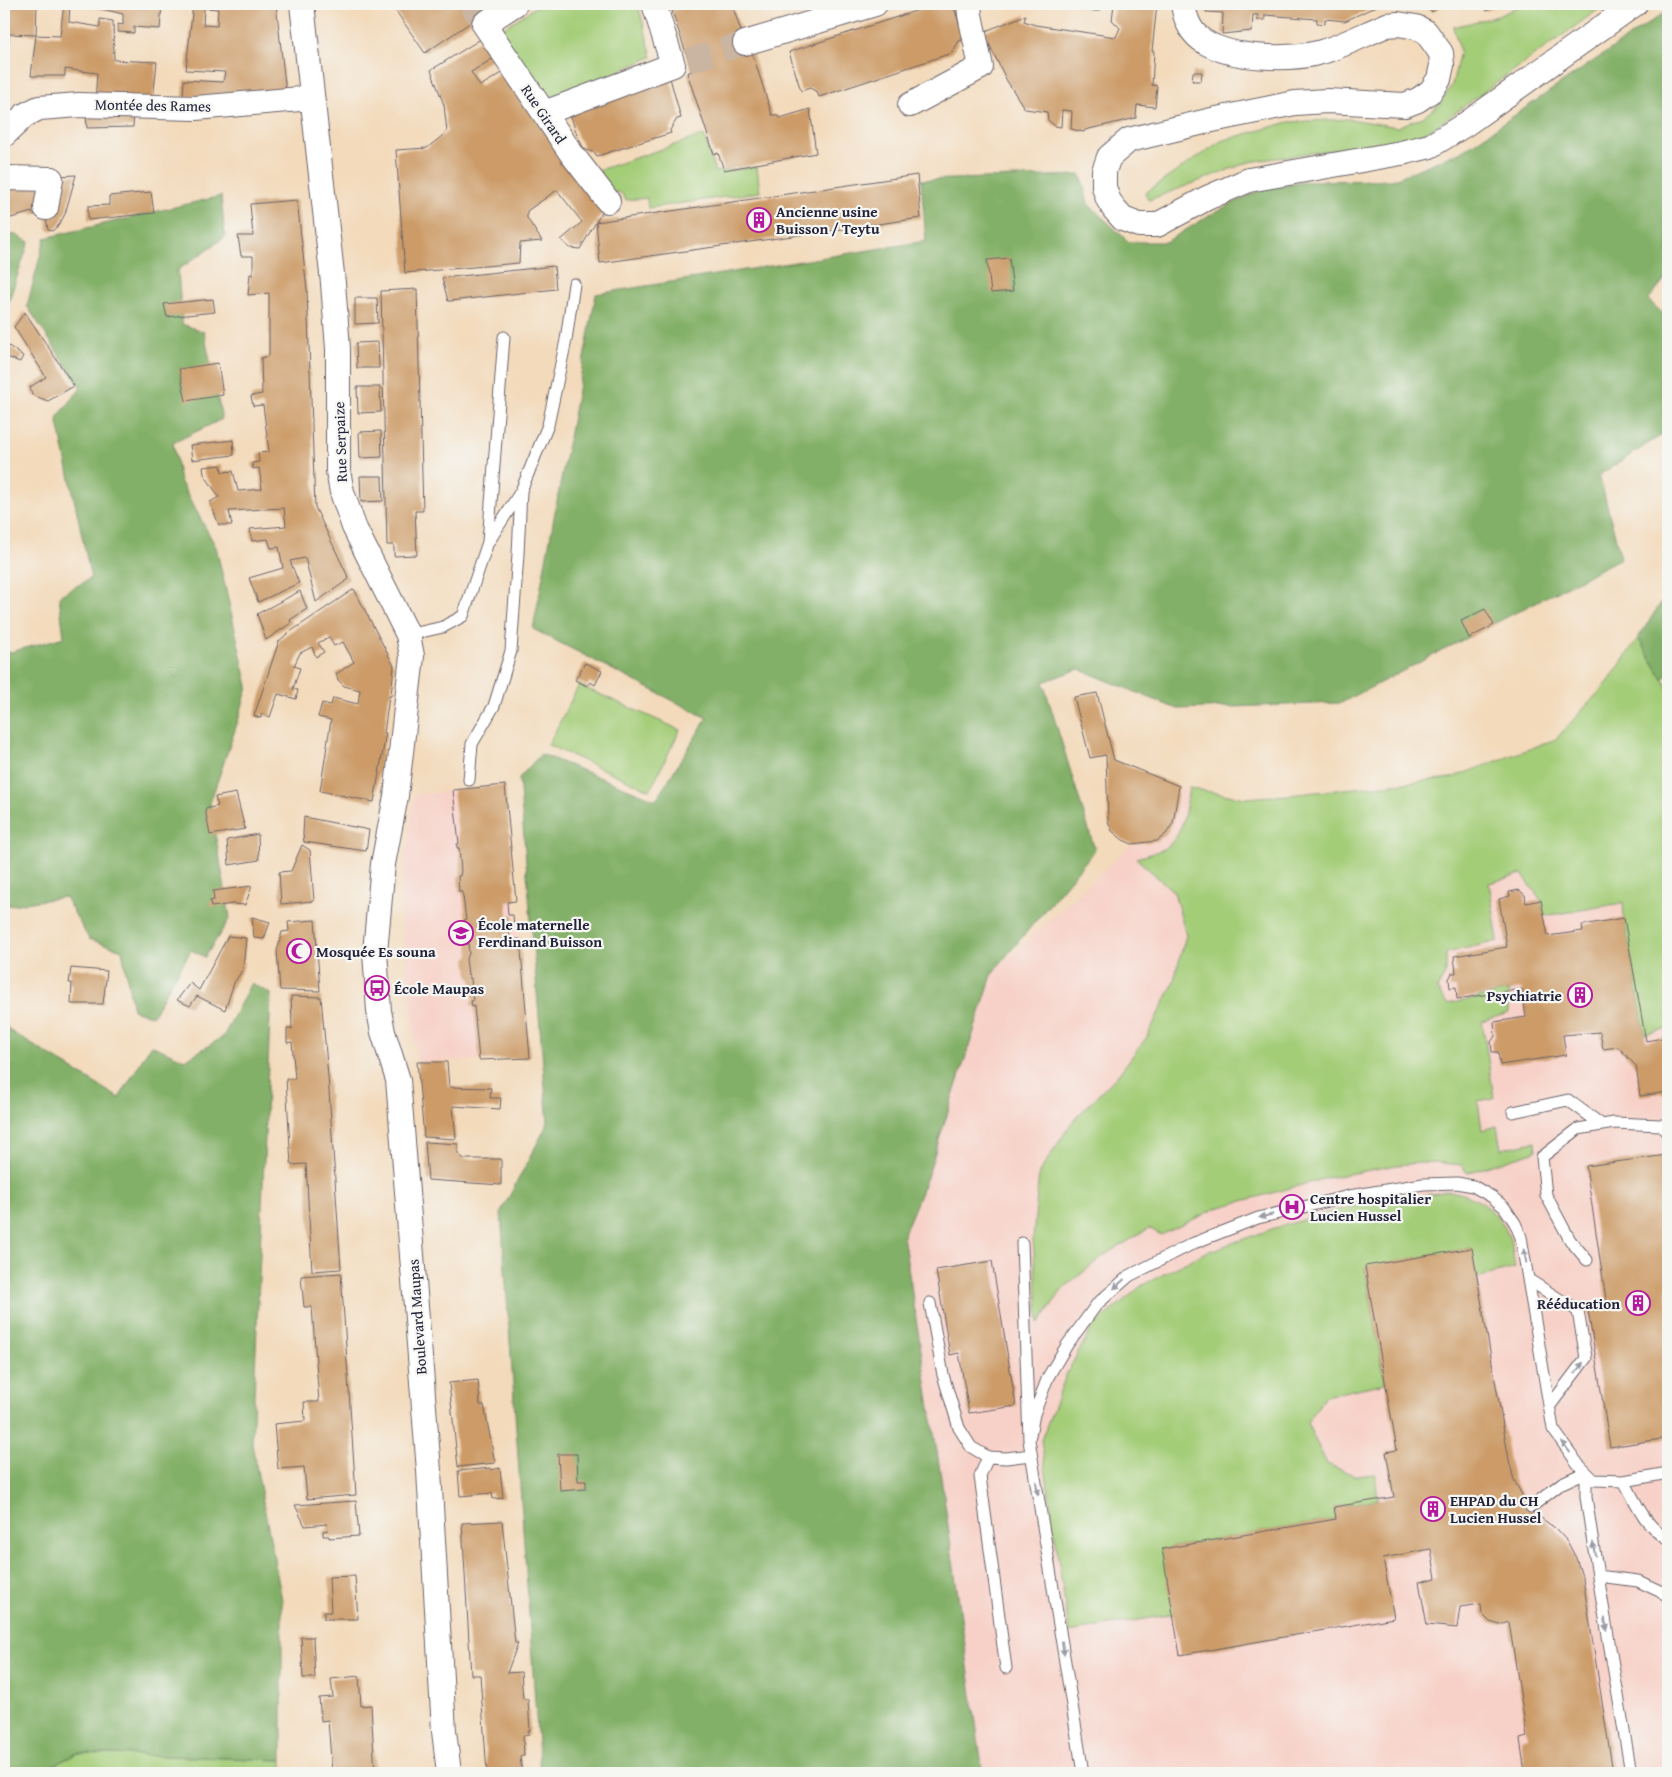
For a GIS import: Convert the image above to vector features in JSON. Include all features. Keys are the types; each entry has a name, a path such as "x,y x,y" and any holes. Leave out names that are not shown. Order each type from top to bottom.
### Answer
{"street":[{"name":"Rue Serpaize","path":"302,4 333,283 338,349 338,471 342,492 354,527 408,635 412,656 396,796 383,864"},
{"name":"Rue Girard","path":"515,4 484,24 571,153 608,201"},
{"path":"544,113 681,63 654,4"},
{"path":"744,43 874,4"},
{"path":"910,105 981,67 969,4"},
{"path":"1183,4 1189,25 1194,33 1204,42 1221,50 1270,58 1293,58 1320,53 1386,25 1398,24 1416,27 1426,32 1441,52 1442,65 1439,79 1431,91 1418,100 1405,105 1388,106 1327,101 1295,103 1128,140 1108,157 1104,171 1104,187 1114,209 1124,219 1139,225 1157,225 1207,198 1249,180 1401,153 1430,146 1466,124 1635,4"},
{"name":"Montée des Rames","path":"4,135 25,115 38,108 79,104 196,108 312,98"},
{"path":"4,178 51,179 46,208"},
{"name":"Boulevard Maupas","path":"383,864 374,952 379,1011 399,1089 429,1470 444,1731 449,1773"}],"lane":[{"path":"1083,4 1097,5"},
{"path":"488,542 521,491 548,425 566,340 574,284"},
{"path":"408,635 443,627 463,616 488,542 504,337"},
{"path":"469,780 472,744 494,706 510,651 521,491"},
{"path":"1513,1112 1568,1100 1602,1125"},
{"path":"1587,1260 1570,1240 1546,1195 1542,1157 1578,1129 1614,1123 1661,1125 1668,1134"},
{"path":"1029,1440 1034,1414 1048,1377 1067,1345 1097,1304 1129,1276 1194,1243 1258,1218 1349,1196 1423,1184 1457,1183 1473,1186 1492,1197 1504,1207 1522,1237 1553,1429 1594,1480 1624,1481 1668,1473"},
{"path":"1022,1243 1029,1440 1083,1773"},
{"path":"1529,1280 1578,1311 1586,1358 1549,1406"},
{"path":"930,1303 943,1374 959,1428 971,1447 988,1457 1006,1458 1031,1455"},
{"path":"988,1457 980,1476 1006,1668"},
{"path":"1531,1507 1562,1483 1586,1472"},
{"path":"1586,1472 1586,1497 1631,1773"},
{"path":"1624,1481 1643,1517 1660,1535 1668,1540"},
{"path":"1598,1576 1638,1580 1668,1595"}],"shaded area":[{"name":"Centre hospitalier Lucien Hussel","path":"1638,638 1668,688 1668,1773 983,1773 943,1490 903,1236 927,1177 993,972 1131,845 1157,841 1166,834 1173,823 1180,787 1245,798 1451,778 1556,739 1609,681"},
{"name":"École maternelle Ferdinand Buisson","path":"505,785 530,1058 417,1062 400,903 413,795"}],"green space":[{"path":"540,4 638,4 652,57 550,100 498,31"},
{"path":"1523,4 1606,4 1420,136 1249,162 1149,200 1145,193 1221,141 1289,122 1350,119 1397,127 1423,117 1439,105 1452,85 1460,51 1453,27 1498,16"},
{"path":"1668,10 1668,275 1648,300 1668,318 1668,431 1599,475 1621,558 1341,703 1177,709 1079,669 1043,682 1095,850 993,972 927,1177 903,1236 943,1490 983,1773 540,1773 501,1212 548,1123 519,778 541,754 656,800 707,718 533,629 596,294 926,241 921,180 1081,175 1088,204 1129,242 1166,242 1215,212 1265,188 1313,181 1392,180 1464,150"},
{"path":"704,135 715,172 757,167 760,192 648,208 647,198 626,200 620,192 606,193 599,170"},
{"path":"221,196 225,237 178,270 182,324 204,332 222,419 173,443 180,481 216,547 248,686 210,803 230,918 205,957 191,950 152,1016 133,1010 122,950 89,939 65,897 4,906 4,654 64,637 59,596 91,578 57,418 81,388 27,306 45,238"},
{"path":"4,234 16,235 29,242 4,315"},
{"path":"1668,592 1668,673 1663,679 1638,638"},
{"path":"1638,638 1668,688 1668,1029 1645,1034 1623,903 1544,916 1541,900 1522,874 1489,883 1498,941 1446,953 1446,972 1437,989 1447,1004 1509,991 1509,1013 1482,1021 1494,1098 1478,1101 1482,1130 1497,1126 1501,1149 1535,1142 1536,1151 1467,1173 1462,1165 1433,1162 1397,1165 1327,1178 1217,1208 1161,1235 1149,1228 1099,1259 1063,1289 1039,1323 1033,1239 1039,1173 1072,1122 1117,1076 1147,1037 1173,984 1186,935 1174,892 1136,858 1159,851 1174,840 1182,824 1189,788 1245,798 1451,778 1556,739 1609,681"},
{"path":"579,685 680,730 650,790 548,745"},
{"path":"251,983 271,994 252,1444 282,1600 282,1760 78,1753 48,1768 46,1773 4,1773 4,1023 10,1031 119,1098 151,1045 185,1060 223,1037"},
{"path":"1449,1191 1477,1200 1499,1219 1505,1227 1510,1241 1515,1268 1477,1278 1471,1248 1365,1267 1385,1383 1325,1396 1307,1423 1327,1464 1356,1476 1375,1474 1378,1499 1334,1507 1336,1519 1162,1549 1174,1614 1069,1632 1041,1440 1067,1373 1093,1326 1141,1286 1204,1253 1275,1228 1349,1207"},
{"path":"78,1753 282,1760 282,1773 46,1773 48,1768"}],"building":[{"path":"4,4 37,4 36,35 9,34 8,59 4,59"},
{"path":"64,4 70,4 69,22 100,27 100,19 113,21 114,60 157,62 153,100 95,102 97,73 65,69 65,76 31,76 36,35 60,36"},
{"path":"81,4 162,4 160,29 134,27 134,33 118,32 118,24 123,25 123,14"},
{"path":"193,4 276,4 286,93 183,97 184,80 223,82 225,72 186,70","holes":["204,8 218,9 217,26 203,25"]},
{"path":"391,4 498,4 425,53"},
{"path":"683,4 732,4 748,53 752,52 772,115 780,118 810,109 816,153 724,170 718,153 714,154 687,73 692,71 672,11 684,8"},
{"path":"937,4 953,4 964,39 959,41 952,53 819,97 817,92 810,88 801,91 789,52"},
{"path":"1114,4 1157,4 1152,51 1154,51 1152,85 1157,86 1155,107 1137,105 1136,118 1085,130 1084,132 1071,129 1072,111 1062,110 1061,127 1055,126 1048,120 1047,112 1025,109 1007,81 983,32 1026,15 1024,21 1035,25 1116,37 1120,28 1112,20"},
{"path":"1206,4 1381,4 1345,21 1325,19 1325,24 1317,23 1317,19 1265,15 1265,20 1257,20 1258,15 1253,15 1252,31 1222,34 1223,13 1206,12"},
{"path":"1426,4 1444,4 1432,12"},
{"path":"1481,4 1499,4 1487,11"},
{"path":"481,39 494,58 471,72 480,86 504,72 603,211 580,249 570,248 561,240 582,222 557,190 527,211 527,218 542,241 520,243 519,263 405,273 396,150 427,148 447,132 444,105 431,70"},
{"path":"1193,72 1202,72 1201,81 1192,81"},
{"path":"670,78 681,118 677,119 670,130 671,133 597,156 595,153 584,149 577,135 569,110"},
{"path":"134,111 133,127 87,128 86,113"},
{"path":"76,175 65,214 59,225 52,231 48,230 46,217 58,176"},
{"name":"Ancienne usine Buisson / Teytu","path":"917,175 921,218 600,263 596,222"},
{"path":"41,184 41,212 33,215 32,212 4,220 4,190"},
{"path":"151,192 154,213 88,220 88,206 109,205 109,196"},
{"path":"297,200 307,290 315,507 349,579 316,602 305,558 290,561 299,583 258,602 249,578 283,568 279,547 271,548 268,539 252,541 250,529 286,526 284,508 229,511 232,525 219,525 210,502 219,497 204,474 203,467 221,465 222,472 233,471 238,491 262,489 259,468 253,469 252,463 259,462 258,453 269,452 263,405 253,406 251,396 262,394 261,358 269,356 269,293 248,295 250,274 253,275 253,256 241,256 238,236 253,236 250,204"},
{"path":"1009,258 1013,291 991,293 987,260"},
{"path":"554,266 556,289 450,301 448,301 442,278"},
{"path":"417,289 423,511 415,511 417,555 394,556 394,545 387,545 381,291"},
{"path":"355,298 377,298 378,323 355,324"},
{"path":"213,299 215,312 167,317 164,304"},
{"path":"25,312 74,386 48,401 32,395 30,387 46,377 14,327"},
{"path":"378,342 379,368 357,368 356,343"},
{"path":"6,344 23,356 20,362 4,356"},
{"path":"218,363 223,395 186,401 179,369"},
{"path":"357,387 380,387 381,412 358,413"},
{"path":"381,431 382,457 360,458 359,432"},
{"path":"233,440 234,455 192,460 190,445"},
{"path":"360,476 382,476 383,501 361,502"},
{"path":"354,589 394,666 384,733 386,733 374,802 320,791 331,720 318,717 322,703 331,705 333,698 358,704 360,690 344,686 338,680 336,674 354,662 343,642 334,646 329,637 318,643 324,652 316,657 312,647 300,653 294,666 300,668 293,689 298,690 296,699 278,694 270,717 261,714 261,718 254,716 279,641"},
{"path":"300,591 307,609 290,620 291,623 266,640 257,614"},
{"path":"1485,609 1494,625 1469,638 1461,621"},
{"path":"585,663 602,671 595,685 590,682 587,686 575,680"},
{"path":"1097,693 1114,760 1179,786 1173,823 1166,834 1157,841 1132,844 1123,840 1112,831 1108,821 1106,755 1090,758 1074,697"},
{"path":"505,785 516,901 507,902 508,915 513,915 514,926 509,926 510,940 520,939 530,1058 479,1060 474,1006 472,1007 471,1001 473,1001 471,978 468,975 466,959 469,954 467,930 465,931 464,926 466,926 464,920 466,920 463,896 461,891 459,892 458,876 460,876 461,871 459,848 457,848 457,844 459,844 453,790"},
{"path":"236,793 245,829 210,835 205,809 218,806 215,797"},
{"path":"304,817 369,830 366,851 304,842"},
{"path":"258,834 259,860 229,865 227,840"},
{"path":"302,845 310,850 314,901 281,904 279,872 291,871"},
{"path":"252,886 245,905 233,904 211,907 210,901 214,900 213,891"},
{"name":"Psychiatrie","path":"1519,890 1525,895 1526,903 1541,900 1548,936 1583,931 1582,925 1624,918 1646,1041 1668,1037 1668,1092 1640,1096 1636,1066 1618,1047 1603,1049 1600,1032 1563,1035 1566,1055 1500,1065 1498,1052 1492,1052 1491,1042 1495,1036 1494,1022 1526,1017 1522,989 1457,999 1456,987 1450,988 1449,979 1452,973 1456,973 1454,956 1507,947 1499,899 1510,896 1509,892"},
{"path":"252,917 270,922 264,939 254,938"},
{"path":"315,920 320,991 280,990 277,951 282,932 289,931 288,922"},
{"path":"228,936 246,938 243,969 234,983 225,1010 197,996 190,1006 177,1000 190,983 199,990"},
{"path":"71,968 107,971 103,1004 71,1004 72,983 69,983"},
{"path":"291,996 321,997 341,1269 312,1271 306,1164 291,1165 286,1079 295,1079 292,1042 287,1043 287,1029 292,1029"},
{"path":"417,1062 447,1062 449,1087 491,1088 490,1098 501,1098 500,1109 453,1106 456,1139 424,1137"},
{"path":"425,1142 458,1144 458,1153 464,1159 501,1159 501,1185 428,1180"},
{"name":"Rééducation","path":"1667,1155 1668,1438 1610,1447 1588,1310 1607,1306 1586,1166"},
{"name":"EHPAD du CH Lucien Hussel","path":"1472,1248 1514,1480 1527,1504 1567,1541 1576,1558 1583,1579 1613,1773 1525,1773 1520,1739 1527,1737 1509,1622 1500,1625 1490,1622 1482,1614 1481,1604 1460,1607 1457,1628 1427,1625 1419,1582 1436,1578 1431,1549 1383,1558 1394,1618 1180,1655 1162,1549 1336,1519 1334,1507 1394,1497 1386,1452 1397,1450 1365,1266"},
{"path":"992,1261 1016,1406 969,1413 959,1353 950,1355 936,1270"},
{"path":"341,1273 356,1495 307,1499 304,1467 278,1469 274,1424 305,1421 304,1402 319,1402 312,1307 304,1307 301,1276"},
{"path":"478,1380 480,1405 484,1405 495,1463 458,1467 449,1383"},
{"path":"558,1454 577,1454 578,1481 586,1481 586,1489 560,1491"},
{"path":"491,1468 491,1470 500,1468 503,1498 493,1499 492,1493 460,1496 458,1471"},
{"path":"356,1501 359,1536 329,1538 329,1536 323,1536 323,1531 328,1530 327,1524 305,1526 295,1505"},
{"path":"502,1521 515,1643 518,1643 507,1673 521,1672 523,1699 528,1699 530,1731 528,1731 529,1735 523,1736 524,1756 520,1756 522,1773 487,1773 480,1675 471,1675 462,1523"},
{"path":"355,1576 358,1619 324,1619 324,1612 331,1612 329,1577"},
{"path":"301,1637 313,1637 315,1678 303,1678"},
{"path":"359,1676 361,1706 371,1705 375,1773 332,1773 328,1720 321,1721 319,1698 333,1697 331,1679"}],"tunnel":[{"path":"470,4 484,24"},
{"path":"688,61 745,43"}],"place":[{"name":"Ancienne usine Buisson / Teytu","path":"759,220"},
{"name":"École maternelle Ferdinand Buisson","path":"461,933"},
{"name":"Mosquée Es souna","path":"299,951"},
{"name":"École Maupas","path":"377,988"},
{"name":"Psychiatrie","path":"1580,995"},
{"name":"Centre hospitalier Lucien Hussel","path":"1292,1207"},
{"name":"Rééducation","path":"1638,1303"},
{"name":"EHPAD du CH Lucien Hussel","path":"1433,1509"}]}
